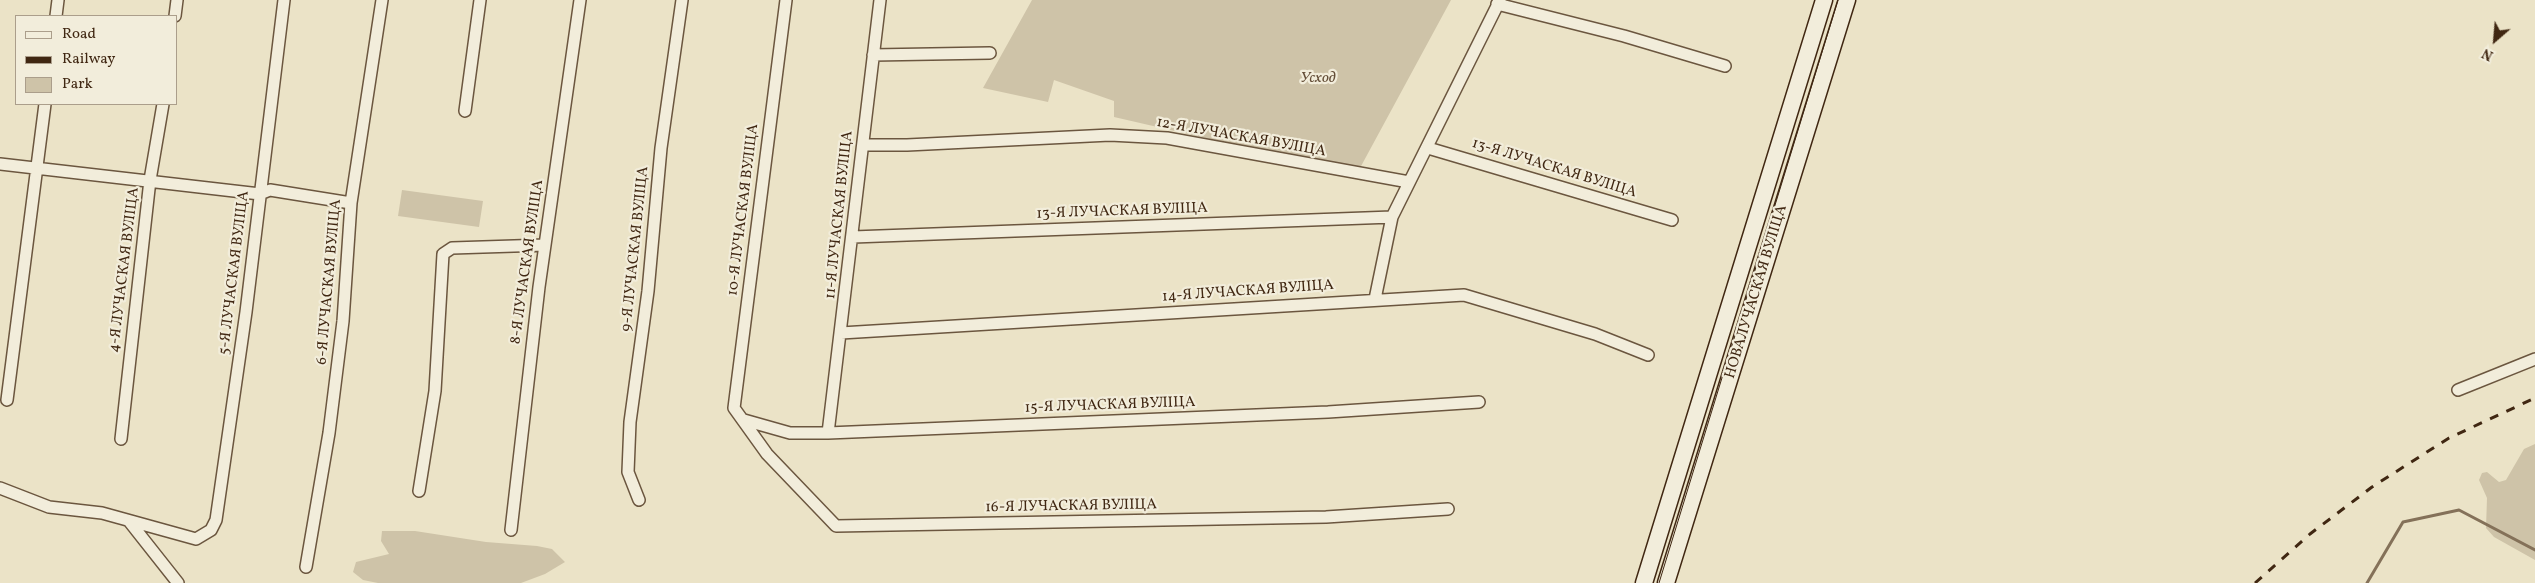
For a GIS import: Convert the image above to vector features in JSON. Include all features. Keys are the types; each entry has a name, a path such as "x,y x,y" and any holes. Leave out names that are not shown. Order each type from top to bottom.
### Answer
{"main road":[{"name":"НОВАЛУЧАСКАЯ ВУЛІЦА","path":"1644,583 1824,0"},
{"name":"НОВАЛУЧАСКАЯ ВУЛІЦА","path":"1666,583 1847,0"}],"street":[{"path":"56,15 58,0"},
{"path":"175,15 177,0"},
{"name":"5-Я ЛУЧАСКАЯ ВУЛІЦА","path":"129,521 196,539 211,530 216,520 246,312 284,0"},
{"name":"6-Я ЛУЧАСКАЯ ВУЛІЦА","path":"306,567 329,433 342,331 351,203 382,0"},
{"path":"465,111 480,0"},
{"name":"8-Я ЛУЧАСКАЯ ВУЛІЦА","path":"511,530 545,245 580,0"},
{"name":"9-Я ЛУЧАСКАЯ ВУЛІЦА","path":"639,500 628,472 630,422 648,291 661,148 682,0"},
{"name":"10-Я ЛУЧАСКАЯ ВУЛІЦА","path":"744,420 734,408 786,0"},
{"name":"11-Я ЛУЧАСКАЯ ВУЛІЦА","path":"828,433 842,333 880,0"},
{"path":"1375,299 1392,217 1499,2 1725,66"},
{"path":"873,55 990,53"},
{"path":"7,400 45,105"},
{"name":"4-Я ЛУЧАСКАЯ ВУЛІЦА","path":"121,439 150,180 163,105"},
{"name":"12-Я ЛУЧАСКАЯ ВУЛІЦА","path":"863,145 907,145 1110,135 1167,138 1409,182"},
{"name":"13-Я ЛУЧАСКАЯ ВУЛІЦА","path":"1428,148 1672,220"},
{"path":"0,164 260,194 270,190 351,203"},
{"name":"13-Я ЛУЧАСКАЯ ВУЛІЦА","path":"853,237 1392,217"},
{"path":"418,491 435,391 443,254 452,248 545,245"},
{"name":"14-Я ЛУЧАСКАЯ ВУЛІЦА","path":"842,333 1375,299 1464,296 1595,334 1648,355"},
{"path":"2458,390 2535,359"},
{"name":"15-Я ЛУЧАСКАЯ ВУЛІЦА","path":"744,420 790,433 828,433 1328,412 1479,402"},
{"name":"16-Я ЛУЧАСКАЯ ВУЛІЦА","path":"744,420 767,454 836,526 1326,517 1448,509"},
{"path":"0,488 49,507 102,513 129,521 178,583"}],"green space":[{"name":"Усход","path":"1032,0 1451,0 1360,168 1214,140 1114,117 1114,101 1054,80 1048,102 983,88"},
{"path":"402,190 483,201 479,227 398,216"},
{"path":"2535,444 2535,560 2494,537 2486,528 2487,498 2479,480 2482,473 2487,472 2499,482 2506,480 2524,449"},
{"path":"382,531 415,531 486,542 537,546 552,549 565,562 545,574 521,583 378,583 363,580 353,572 356,562 389,554 381,541"}],"waterway":[{"path":"2367,583 2403,522 2459,510 2535,550"}],"tram line":[{"path":"1659,583 1838,0"}],"railway":[{"path":"2255,583 2310,534 2372,487 2449,438 2535,398"}]}
